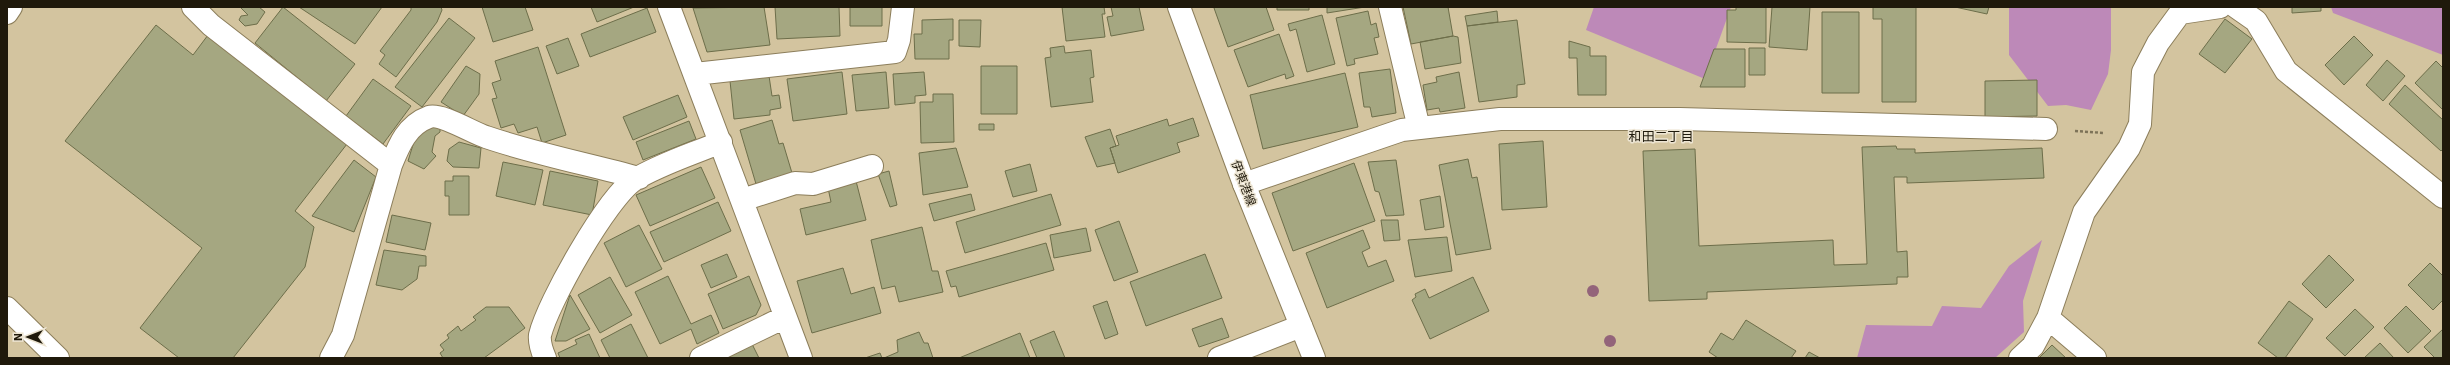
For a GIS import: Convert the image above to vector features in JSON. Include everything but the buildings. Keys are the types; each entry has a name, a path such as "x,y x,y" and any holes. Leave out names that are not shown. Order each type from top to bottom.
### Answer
{"main road":[{"path":"7,13 11,7"},
{"path":"193,7 210,25 391,165"},
{"path":"669,7 801,358"},
{"path":"695,74 895,52 901,33 903,7"},
{"name":"伊東港線","path":"1178,7 1244,184 1314,358"},
{"path":"1390,7 1419,128"},
{"path":"2020,358 2033,346 2048,318 2084,212 2129,148 2140,124 2143,72 2158,43 2180,13 2220,7"},
{"path":"2236,7 2256,21 2286,71 2443,197"},
{"path":"331,358 343,335 391,165 400,142 410,129 431,116 435,116 486,137 639,178"},
{"path":"1244,184 1402,130 1500,119 1680,119 2046,129"},
{"path":"545,358 541,349 540,336 555,297 585,243 622,192 639,178 721,142"},
{"path":"742,200 796,183 813,184 872,166"},
{"path":"7,308 58,358"},
{"path":"701,358 785,317"},
{"path":"2048,318 2095,358"},
{"path":"1218,358 1301,326"}],"path":[{"path":"2046,129 2110,133"}],"shaded area":[{"path":"1594,7 1731,7 1705,79 1586,30"},
{"path":"2009,7 2111,7 2111,50 2108,74 2091,110 2066,105 2048,106 2009,55"},
{"path":"2331,7 2443,7 2443,55 2333,13"},
{"path":"2042,240 2023,301 2024,332 1995,358 1857,358 1866,325 1932,326 1942,306 1981,308 2009,266"}],"district":[{"name":"和田二丁目","path":"1661,136"}]}
